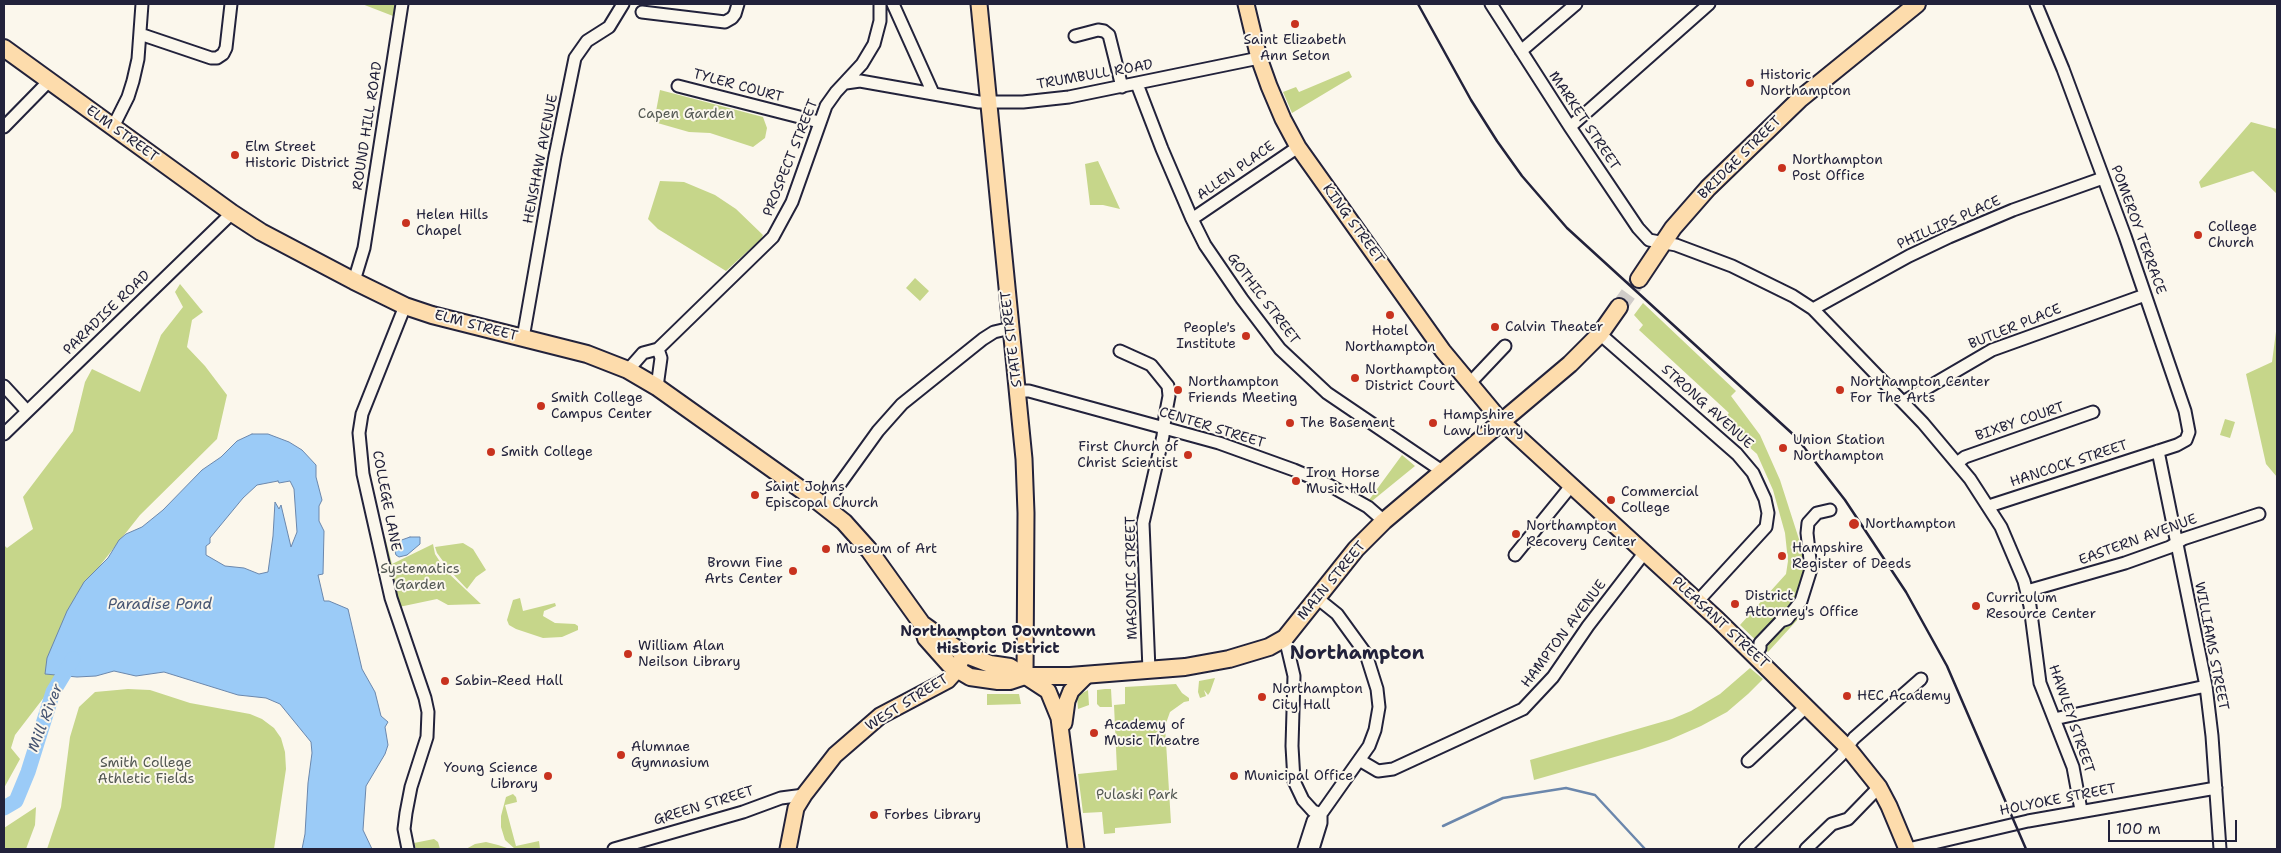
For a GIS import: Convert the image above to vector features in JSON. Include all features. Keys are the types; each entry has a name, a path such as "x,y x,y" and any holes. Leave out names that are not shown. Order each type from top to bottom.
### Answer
{"highway":[{"name":"BRIDGE STREET","path":"1663,243 1708,188 1764,132 1800,99 1916,4"},
{"name":"ELM STREET","path":"4,48 232,213 261,232 354,281 405,306 445,319 587,354 628,370 657,387 824,506 860,539 922,624 964,654"},
{"path":"1639,279 1663,243"},
{"name":"MAIN STREET","path":"956,670 970,677 1010,681 1025,676 1087,675 1191,667 1229,660 1264,649 1285,638 1356,549 1384,521 1570,364 1600,334 1619,307"},
{"name":"ELM STREET","path":"922,624 926,638 937,652 956,670"},
{"name":"MAIN STREET","path":"964,654 990,664 1010,668 1025,676"}],"main road":[{"name":"STATE STREET","path":"979,4 987,102 1026,484 1025,676"},
{"name":"KING STREET","path":"1246,4 1259,58 1283,119 1298,147 1347,218 1469,384 1502,422"},
{"name":"PLEASANT STREET","path":"1502,422 1698,601 1757,651 1847,747 1879,788 1889,806 1907,849"},
{"name":"WEST STREET","path":"788,849 793,820 804,795 835,755 880,716 948,680 956,670 964,654"},
{"path":"1062,734 1068,697 1075,686 1087,675"},
{"path":"1025,676 1044,688 1051,696 1060,718 1076,849"}],"street":[{"path":"113,128 128,97 133,81 142,4"},
{"path":"140,34 217,58 223,54 226,48 231,4"},
{"name":"ROUND HILL ROAD","path":"354,281 364,248 402,4"},
{"name":"HENSHAW AVENUE","path":"523,338 555,156 575,58 587,41 609,26 623,4"},
{"path":"642,12 725,22 736,14 738,4"},
{"name":"PROSPECT STREET","path":"628,370 643,353 658,349 773,237 792,202 819,122 836,92 862,64 874,44 880,21 880,4"},
{"path":"893,4 933,93"},
{"name":"MARKET STREET","path":"1491,4 1638,228 1649,240 1663,243"},
{"path":"1521,51 1576,4"},
{"path":"1570,127 1709,4"},
{"name":"POMEROY TERRACE","path":"2036,4 2104,178 2185,411 2189,432 2188,437 2184,442 2158,451"},
{"path":"1075,36 1098,30 1104,31 1109,35 1122,86"},
{"name":"TRUMBULL ROAD","path":"846,83 860,81 987,102 1055,99 1259,58"},
{"path":"4,127 49,81"},
{"name":"GOTHIC STREET","path":"1137,84 1192,219 1217,263 1280,349 1327,393 1442,471"},
{"name":"TYLER COURT","path":"678,86 819,122"},
{"name":"ALLEN PLACE","path":"1192,219 1298,147"},
{"name":"PHILLIPS PLACE","path":"1813,309 1909,256 1949,237 2013,210 2104,178"},
{"name":"PARADISE ROAD","path":"4,434 232,213"},
{"name":"HAWLEY STREET","path":"1663,243 1676,245 1741,270 1813,309 1903,402 1957,463 1989,506 2015,556 2027,591 2038,672 2075,774 2081,810"},
{"name":"BUTLER PLACE","path":"1903,402 1992,350 2145,295"},
{"name":"COLLEGE LANE","path":"405,306 362,414 359,433 363,474 387,582 400,629 425,698 428,712 427,737 411,787 406,813 404,829 408,849"},
{"path":"824,506 878,431 898,408 987,337 1011,328"},
{"name":"STRONG AVENUE","path":"1600,334 1649,375 1746,464 1765,499 1768,520 1763,532 1698,601"},
{"path":"1469,384 1506,346"},
{"path":"657,387 661,358 658,349"},
{"name":"MASONIC STREET","path":"1120,351 1151,366 1168,386 1169,396 1164,428 1143,523 1149,670"},
{"path":"4,386 27,411"},
{"name":"CENTER STREET","path":"1018,391 1029,390 1219,443 1305,474 1368,507 1384,521"},
{"name":"BIXBY COURT","path":"1957,463 1965,457 2093,412"},
{"name":"HANCOCK STREET","path":"1989,506 2158,451"},
{"name":"WILLIAMS STREET","path":"2158,451 2206,686 2220,849"},
{"path":"1515,555 1571,486"},
{"path":"1757,651 1760,643 1781,621 1787,619 1801,601 1812,564 1807,533 1809,520 1821,511 1830,510"},
{"name":"EASTERN AVENUE","path":"2027,591 2125,563 2258,514"},
{"name":"HAMPTON AVENUE","path":"1361,761 1378,771 1393,769 1524,709 1552,677 1588,626 1645,552"},
{"path":"1304,849 1313,821 1321,814 1361,761 1369,746 1377,722 1379,707 1375,681 1366,654 1337,614 1317,598"},
{"path":"1285,638 1294,676 1292,746 1294,782 1303,800 1313,811 1321,814"},
{"path":"1745,849 1854,738 1921,679"},
{"path":"2054,719 2206,686"},
{"path":"1748,761 1807,706"},
{"path":"1806,849 1832,824 1848,819 1879,788"},
{"name":"HOLYOKE STREET","path":"1907,849 2010,824 2081,810 2216,788"},
{"name":"GREEN STREET","path":"614,849 743,812 781,798 804,795"},
{"path":"1313,849 1321,823 1321,814"}],"green space":[{"path":"362,4 395,4 393,16"},
{"path":"1349,71 1352,77 1292,113 1283,92 1296,87 1299,92"},
{"name":"Capen Garden","path":"660,90 763,117 767,128 765,138 753,147 710,133 689,132 654,122"},
{"path":"2251,122 2277,129 2277,194 2253,171 2201,188 2199,182"},
{"path":"1098,161 1120,209 1103,205 1090,205 1085,164"},
{"path":"660,181 684,182 715,195 736,209 763,235 761,239 726,271 658,229 648,219"},
{"path":"915,278 929,291 920,301 906,288"},
{"path":"180,284 203,312 192,320 187,347 205,366 227,395 217,439 140,515 75,597 95,631 15,735 11,748 20,759 4,788 4,545 7,548 33,529 23,497 73,431 85,382 92,369 140,392 161,335 183,307 175,292"},
{"path":"1643,303 1736,391 1731,396 1760,435 1780,480 1806,561 1806,594 1800,617 1768,652 1740,625 1786,574 1788,561 1785,533 1773,490 1757,454 1721,422 1729,413 1639,330 1643,325 1634,315"},
{"path":"2277,324 2277,477 2266,464 2246,374 2272,362"},
{"path":"2225,419 2235,422 2230,438 2220,435"},
{"path":"1402,455 1415,466 1372,501 1369,500"},
{"name":"Systematics Garden","path":"385,537 392,564 433,544 435,554 446,571 481,604 448,605 437,599 399,607 381,538"},
{"path":"463,543 473,549 486,570 476,577 467,589 451,572 437,553 435,547"},
{"path":"520,598 523,611 555,603 556,606 544,611 543,616 555,623 575,624 578,626 578,630 562,637 543,638 516,629 509,625 507,620 513,600"},
{"path":"1750,668 1763,679 1727,712 1701,726 1669,740 1639,750 1534,780 1530,760 1672,719 1691,711 1720,694"},
{"path":"1215,678 1208,695 1204,690 1206,696 1200,698 1198,692 1199,681"},
{"name":"Pulaski Park","path":"1176,684 1182,693 1189,698 1189,701 1184,702 1170,712 1165,726 1171,823 1115,828 1115,833 1104,834 1102,812 1083,813 1078,774 1117,770 1114,705 1125,704 1125,687"},
{"name":"Smith College Athletic Fields","path":"128,689 150,690 190,703 250,714 262,719 274,728 281,738 285,752 286,769 274,849 47,849 61,807 70,737 79,707 95,692"},
{"path":"1111,689 1112,707 1100,707 1097,704 1097,690"},
{"path":"1088,690 1089,705 1078,709 1077,696"},
{"path":"987,694 1019,694 1021,704 987,705"},
{"path":"513,794 517,802 505,805 516,846 539,841 540,849 515,849 505,840 501,827 501,816 506,797"},
{"path":"36,807 35,825 26,849 4,849 4,828"},
{"path":"434,839 438,842 440,849 416,849 414,843"},
{"path":"486,842 510,849 466,849 475,844"}],"water":[{"name":"Paradise Pond","path":"252,434 268,434 289,442 302,450 316,465 316,477 322,500 319,506 319,521 324,531 323,574 318,575 324,601 329,601 348,609 362,669 375,692 381,716 388,722 385,727 388,745 385,754 366,786 363,830 372,849 302,849 312,753 311,742 280,704 266,698 238,695 164,672 136,676 114,671 96,676 77,677 45,674 47,658 67,611 84,582 108,558 119,540 126,534 142,527 163,510 202,470 221,457 237,441","holes":["278,481 279,483 290,481 294,489 297,532 291,547 281,505 279,509 275,502 268,572 259,574 244,568 225,566 206,555 206,546 210,543 210,538 243,498 257,485"]},
{"path":"410,537 420,537 420,544 407,555 399,557 396,555 394,548 396,542"}],"waterway":[{"name":"Mill River","path":"4,808 16,801 28,772 53,692 73,659"},
{"path":"1443,826 1503,798 1566,788 1595,795 1645,849"}],"tunnel":[{"path":"1619,307 1639,279"}],"railway":[{"path":"1418,4 1471,100 1522,176 1567,228 1796,437 1845,500 1906,592 1947,666 2026,849"}],"place":[{"name":"Saint Elizabeth Ann Seton","path":"1295,24"},
{"name":"Historic Northampton","path":"1750,83"},
{"name":"Elm Street Historic District","path":"235,155"},
{"name":"Northampton Post Office","path":"1782,168"},
{"name":"Helen Hills Chapel","path":"406,223"},
{"name":"College Church","path":"2198,235"},
{"name":"Hotel Northampton","path":"1390,315"},
{"name":"Calvin Theater","path":"1495,327"},
{"name":"People's Institute","path":"1246,336"},
{"name":"Northampton District Court","path":"1355,378"},
{"name":"Northampton Friends Meeting","path":"1178,390"},
{"name":"Northampton Center For The Arts","path":"1840,390"},
{"name":"Smith College Campus Center","path":"541,406"},
{"name":"The Basement","path":"1290,423"},
{"name":"Hampshire Law Library","path":"1433,423"},
{"name":"Union Station Northampton","path":"1783,448"},
{"name":"Smith College","path":"491,452"},
{"name":"First Church of Christ Scientist","path":"1188,455"},
{"name":"Iron Horse Music Hall","path":"1296,481"},
{"name":"Saint Johns Episcopal Church","path":"755,495"},
{"name":"Commercial College","path":"1611,500"},
{"name":"Northampton","path":"1854,524"},
{"name":"Northampton Recovery Center","path":"1516,534"},
{"name":"Museum of Art","path":"826,549"},
{"name":"Hampshire Register of Deeds","path":"1782,556"},
{"name":"Brown Fine Arts Center","path":"793,571"},
{"name":"District Attorney's Office","path":"1735,604"},
{"name":"Curriculum Resource Center","path":"1976,606"},
{"name":"William Alan Neilson Library","path":"628,654"},
{"name":"Sabin-Reed Hall","path":"445,681"},
{"name":"HEC Academy","path":"1847,696"},
{"name":"Northampton City Hall","path":"1262,697"},
{"name":"Academy of Music Theatre","path":"1094,733"},
{"name":"Alumnae Gymnasium","path":"621,755"},
{"name":"Young Science Library","path":"548,776"},
{"name":"Municipal Office","path":"1234,776"},
{"name":"Forbes Library","path":"874,815"}],"district":[{"name":"Northampton Downtown Historic District","path":"998,640"},
{"name":"Northampton","path":"1357,654"}]}
